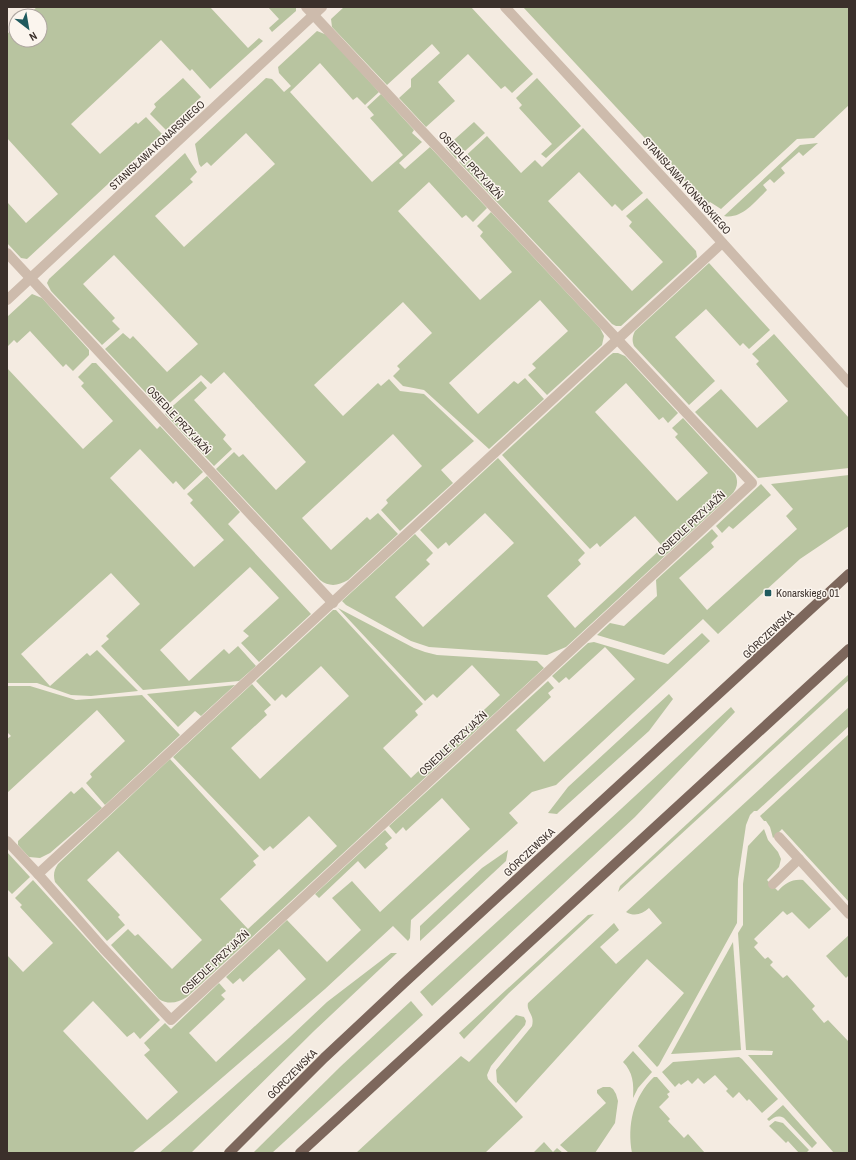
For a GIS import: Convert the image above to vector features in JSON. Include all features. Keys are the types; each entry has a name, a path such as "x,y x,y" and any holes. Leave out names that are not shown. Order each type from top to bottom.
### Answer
{"main road":[{"name":"GÓRCZEWSKA","path":"229,1153 324,1058 404,983 849,574"},
{"path":"300,1153 849,648"}],"street":[{"name":"OSIEDLE PRZYJAŹŃ","path":"7,841 103,948 171,1020 752,483 306,7"},
{"name":"STANISŁAWA KONARSKIEGO","path":"7,300 322,7"},
{"name":"STANISŁAWA KONARSKIEGO","path":"505,7 849,383"},
{"path":"38,874 722,243"},
{"name":"OSIEDLE PRZYJAŹŃ","path":"7,253 333,603"},
{"path":"779,837 849,914"},
{"path":"774,884 799,859"}],"green space":[{"path":"210,7 248,48 259,38 263,41 210,89 192,69 190,71 161,40 71,124 100,154 136,122 138,124 146,117 162,134 27,259 21,258 7,243 7,204 8,203 26,223 58,194 7,138 7,34 8,33 8,48 48,48 48,8 36,8"},
{"path":"268,7 296,7 296,11 272,32 269,28 279,19"},
{"path":"344,7 471,7 533,74 512,93 505,86 501,89 468,54 438,82 455,101 426,127 399,98 411,87 411,79 440,53 432,44 387,85 332,27 331,19"},
{"path":"523,7 849,7 849,105 814,138 797,139 721,209 710,202 707,205"},
{"path":"317,31 327,35 379,92 365,105 357,97 353,100 320,63 290,92 372,182 403,155 370,118 374,115 367,107 381,94 414,130 412,133 422,142 399,163 405,169 430,147 487,208 473,222 466,215 462,218 429,182 398,211 480,300 512,272 480,236 483,232 477,226 491,212 600,328 604,336 602,345 547,395 528,375 536,368 532,364 568,331 540,300 449,383 478,414 514,381 518,384 525,378 544,399 489,449 424,390 403,386 393,376 400,369 397,366 432,333 403,302 314,385 343,416 378,383 381,386 389,379 400,391 424,394 474,441 441,470 453,483 400,531 381,510 388,503 386,500 422,466 393,434 302,518 331,550 367,517 370,520 378,513 398,534 348,580 341,584 334,585 327,584 320,580 216,469 234,452 239,457 243,454 276,490 306,462 224,372 211,384 201,375 163,409 161,409 105,349 123,333 130,339 133,336 167,372 198,344 114,255 83,284 115,318 112,321 120,329 102,345 51,291 47,283 49,279 185,153 197,172 190,179 193,182 155,216 184,247 275,164 246,133 211,166 207,162 201,167 195,144 266,78 272,79 284,92 291,86 279,73 278,67"},
{"path":"183,78 201,97 166,130 150,114 156,107 154,104"},
{"path":"537,78 581,126 546,158 541,154 552,144 519,108 522,105 516,98"},
{"path":"474,122 485,133 456,159 446,147"},
{"path":"583,128 643,193 622,211 615,204 612,207 579,172 548,201 632,291 663,262 629,226 632,222 626,216 647,198 696,251 697,257 621,326 612,324 459,162 487,136 521,173 535,160 542,167"},
{"path":"818,143 803,156 799,152 781,168 785,173 774,183 770,179 763,185 767,190 748,209 736,215 724,216 800,145"},
{"path":"709,263 770,330 749,349 743,343 740,346 706,309 675,337 715,381 689,405 634,346 633,337 635,331"},
{"path":"32,294 42,298 89,350 89,355 73,371 66,364 63,367 30,331 17,343 14,340 8,346 7,345 7,317"},
{"path":"774,334 849,418 849,468 758,478 695,412 721,389 757,428 788,401 756,364 759,361 752,354"},
{"path":"613,353 618,353 625,356 678,413 668,423 663,417 659,420 626,383 595,412 677,501 708,473 675,437 678,434 672,428 683,418 735,474 737,485 731,495 566,647 547,655 429,647 411,641 346,605 342,601 415,534 433,553 426,560 430,564 395,597 423,627 514,543 485,513 449,546 446,542 438,549 420,530 498,458 585,553 578,560 581,564 547,596 575,628 663,547 635,516 600,547 597,543 590,549 502,455"},
{"path":"92,363 96,363 157,429 160,426 203,472 184,490 176,481 173,484 140,449 110,478 194,567 224,540 190,503 193,500 187,494 207,476 240,512 228,524 311,614 259,662 241,643 249,636 243,631 279,598 250,567 160,650 189,681 224,649 229,654 238,646 256,666 239,681 143,690 101,646 109,639 106,636 140,604 111,573 21,654 50,686 87,653 90,656 97,650 138,691 91,696 71,695 37,683 7,683 7,368 83,449 113,421 81,386 84,383 78,377"},
{"path":"201,381 207,388 194,400 226,435 223,439 232,449 214,466 165,414"},
{"path":"849,475 849,526 800,559 718,634 703,619 664,655 597,635 610,623 624,626 657,596 656,580 712,529 718,536 711,543 714,547 679,578 707,610 797,529 786,516 793,509 771,484"},
{"path":"761,484 771,495 733,529 729,526 722,533 716,526"},
{"path":"338,608 414,648 425,652 437,655 537,661 544,668 187,997 180,1001 169,1003 162,1001 111,945 128,929 135,936 138,934 172,969 202,940 118,851 87,880 120,915 118,917 125,925 107,941 55,882 54,875 56,868 58,864 170,759 259,856 253,861 256,865 220,899 248,929 337,846 309,816 273,849 270,846 264,851 173,757 252,684 271,705 264,711 267,715 231,748 260,779 349,696 321,666 286,698 282,694 275,701 256,681 333,610 336,610 423,704 415,711 418,715 383,748 411,778 500,695 472,665 437,698 433,694 425,701"},
{"path":"702,633 710,641 556,785 532,792 509,813 518,823 411,920 410,938 408,941 393,926 325,989 172,1121 132,1153 7,1153 7,955 23,972 53,943 20,907 22,905 15,898 33,880 160,1020 140,1039 134,1032 127,1037 93,1001 63,1031 147,1120 178,1092 144,1055 150,1050 144,1043 165,1023 171,1029 219,983 226,991 221,995 225,999 189,1033 216,1062 306,979 279,949 243,982 240,978 233,984 226,977 287,920 327,962 361,930 332,898 352,881 380,912 470,829 442,798 406,831 403,827 396,834 389,826 548,681 554,688 548,693 551,697 516,730 544,762 635,679 605,647 569,680 566,677 559,683 552,676 588,643 594,642 668,664"},
{"path":"849,674 849,680 618,892 620,886"},
{"path":"235,685 201,716 195,711 178,727 147,694"},
{"path":"7,686 30,686 76,700 142,695 180,735 105,805 86,783 92,777 90,774 125,741 97,710 7,793 7,739 11,736 7,732"},
{"path":"669,694 673,699 649,731 557,814 548,813 568,787"},
{"path":"731,707 735,712 635,817 432,1006 420,992"},
{"path":"849,707 849,726 757,811 754,811 750,815 746,825 738,879 737,923 659,1065 657,1067 638,1046 684,993 647,959 516,1103 497,1082 496,1070 532,1026 532,1016 528,1009 528,1003 614,923 619,930 600,947 616,964 662,923 649,908 638,914 626,912"},
{"path":"849,734 849,902 782,829 773,838 770,827 760,816"},
{"path":"82,787 102,808 50,853 40,858 29,857 18,845 18,841 71,791 74,794"},
{"path":"764,829 768,840 778,852 781,859 779,867 767,880 778,891 789,882 803,880 831,909 809,929 792,912 787,915 783,911 754,939 758,943 754,947 765,959 768,957 773,962 770,965 783,978 787,975 815,1006 812,1009 824,1023 828,1020 849,1042 849,1153 834,1153 748,1055 772,1055 773,1051 746,1050 738,933 743,925 743,884 748,846"},
{"path":"385,830 392,838 385,844 388,848 365,869 358,861 319,898 315,894"},
{"path":"508,850 506,861 420,941 420,926 482,868"},
{"path":"7,852 30,877 12,894 7,889"},
{"path":"594,914 509,993 464,1039 459,1033 588,915"},
{"path":"849,935 849,975 846,978 826,956"},
{"path":"733,942 741,1050 671,1054"},
{"path":"391,953 397,953 314,1031 191,1153 159,1153 290,1037 327,1002"},
{"path":"411,1001 423,1015 272,1153 253,1153 340,1067"},
{"path":"516,1015 524,1017 526,1021 525,1025 491,1066 487,1075 488,1079 523,1117 485,1153 356,1153 461,1056 469,1062"},
{"path":"633,1051 652,1072 638,1088 633,1098 631,1074 623,1062"},
{"path":"739,1057 778,1099 762,1113 749,1099 747,1101 739,1092 733,1098 726,1091 728,1089 715,1075 704,1084 698,1078 692,1084 688,1080 681,1085 679,1083 675,1087 662,1072 673,1062"},
{"path":"654,1077 657,1077 670,1092 667,1094 669,1097 659,1107 670,1119 668,1121 684,1138 688,1134 705,1153 632,1153 630,1132 633,1112 641,1093"},
{"path":"603,1087 610,1087 616,1094 618,1101 615,1123 595,1153 569,1153 560,1145 606,1103 597,1093 597,1090"},
{"path":"783,1105 817,1143 812,1148 784,1118 776,1117 769,1121 767,1119"},
{"path":"775,1121 783,1123 809,1150 806,1153 799,1153 788,1141 786,1143 769,1126"},
{"path":"544,1142 553,1152 557,1148 563,1153 535,1153 534,1152"}],"place":[{"name":"Konarskiego 01","path":"768,593"}]}
